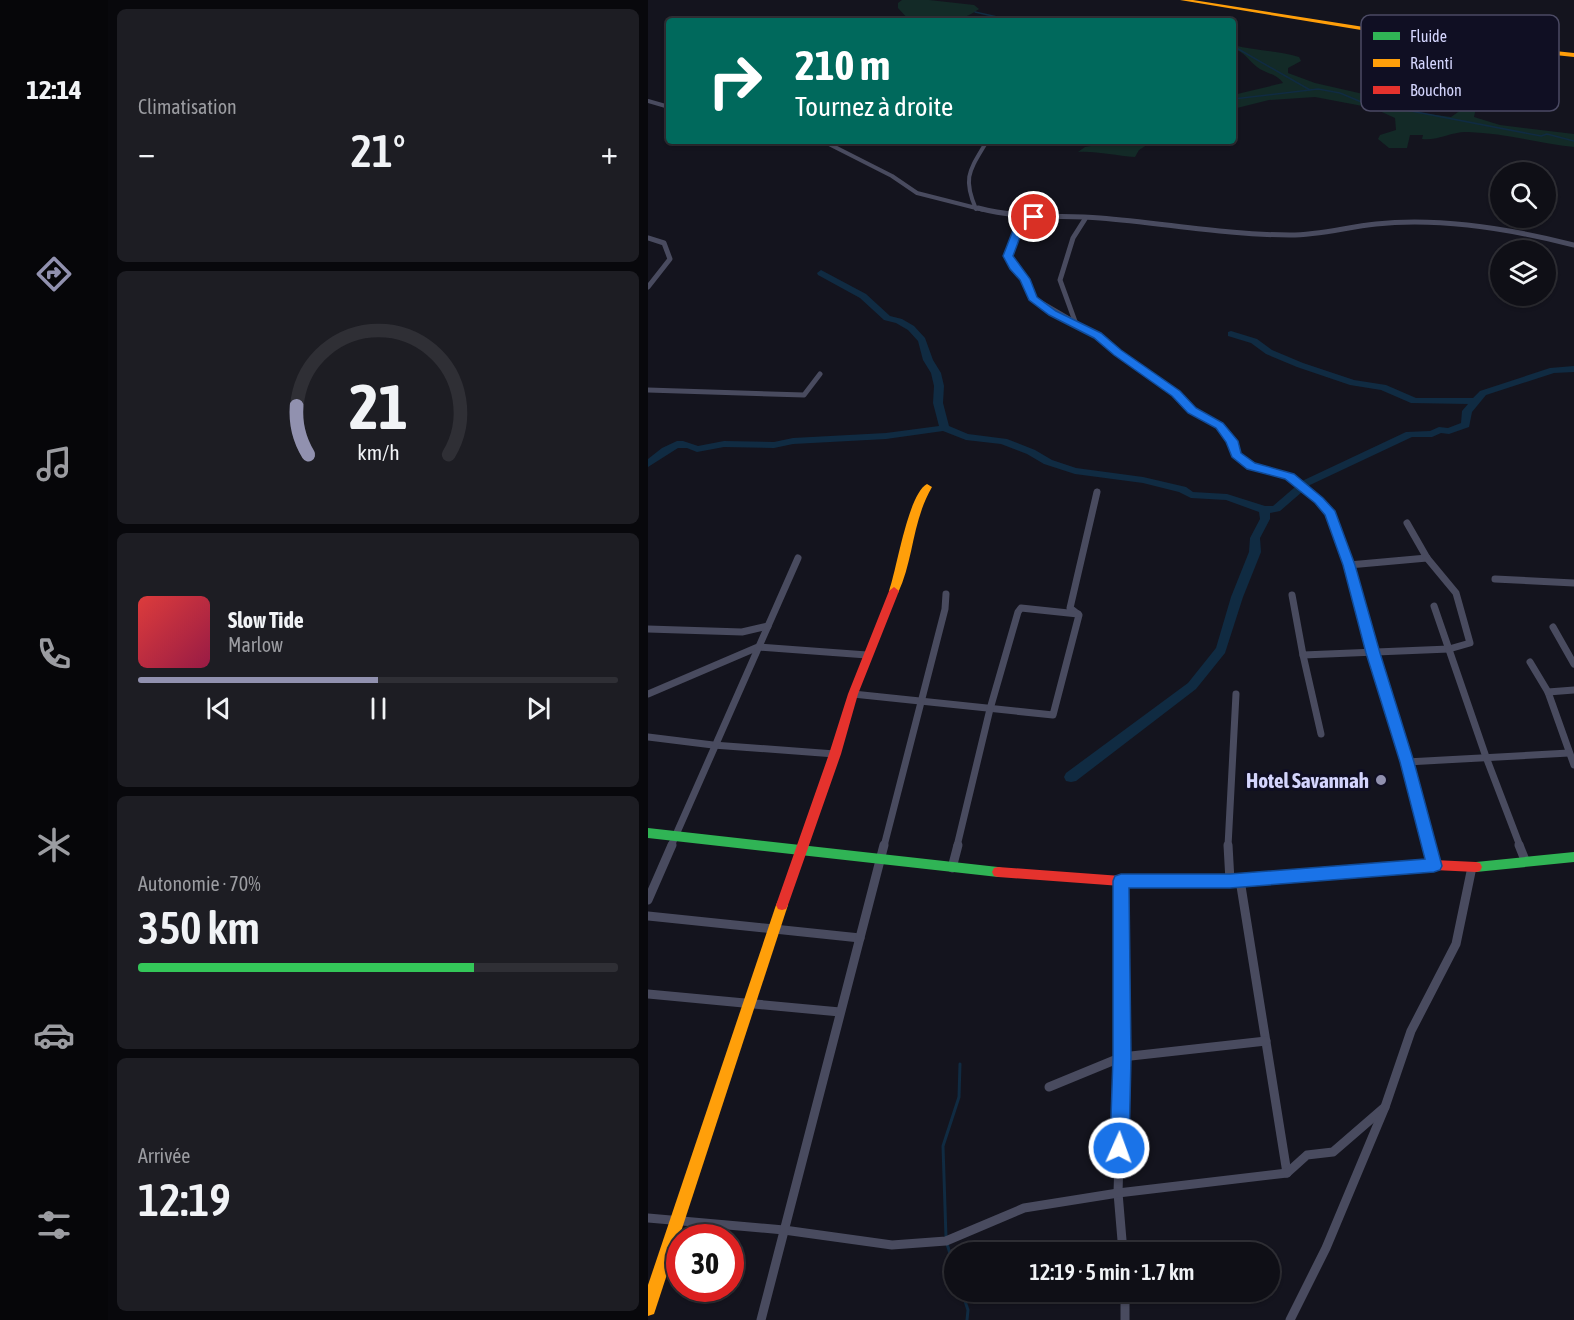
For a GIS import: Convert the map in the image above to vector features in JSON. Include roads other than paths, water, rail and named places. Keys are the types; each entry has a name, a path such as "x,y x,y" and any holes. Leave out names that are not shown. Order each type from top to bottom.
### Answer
{"main road":[{"path":"1183,0 1361,29"},
{"path":"1559,53 1574,55"},
{"path":"648,1308 773,930 835,754 853,694 901,572 919,499 927,487"},
{"path":"648,833 952,868 1031,876 1121,881 1235,881 1434,866 1472,867 1574,857"}],"street":[{"path":"648,101 666,106"},
{"path":"829,144 892,176 917,193 976,209 1034,217 1088,218 1256,235 1313,235 1377,224 1448,223 1542,237 1574,245"},
{"path":"976,209 967,188 971,169 985,144"},
{"path":"1034,217 1020,225 1008,256 1025,279 1033,298 1053,313 1098,336 1118,353 1176,393 1192,410 1220,426 1232,441 1236,454 1251,466 1289,476 1331,514 1349,565 1373,653 1407,762 1434,866"},
{"path":"1076,324 1076,314 1066,300 1066,292 1060,280 1069,256 1068,249 1080,223 1088,218"},
{"path":"648,238 663,240 668,245 670,259 648,287"},
{"path":"648,390 804,395 820,374"},
{"path":"1079,615 1070,608 1097,492"},
{"path":"1303,655 1449,649 1470,643 1456,593 1427,558 1407,523"},
{"path":"648,900 713,745 798,558"},
{"path":"1349,565 1427,558"},
{"path":"1495,579 1574,584"},
{"path":"760,1320 860,938 878,859 945,609 946,594"},
{"path":"1292,595 1321,734"},
{"path":"1434,606 1486,757 1525,860"},
{"path":"952,868 990,709 1021,608 1079,615"},
{"path":"853,694 921,699 1053,715 1079,615"},
{"path":"648,629 742,632 768,626"},
{"path":"1553,627 1574,664"},
{"path":"649,695 758,648 867,656"},
{"path":"1530,662 1548,692 1574,765"},
{"path":"1548,692 1574,690"},
{"path":"1236,694 1227,832 1266,1041 1287,1173"},
{"path":"648,737 713,745 835,754"},
{"path":"1407,762 1569,753"},
{"path":"1290,1320 1326,1248 1385,1107 1411,1031 1456,944 1472,867"},
{"path":"1121,881 1122,1057 1118,1193 1122,1242"},
{"path":"648,916 860,938"},
{"path":"648,994 840,1012"},
{"path":"1048,1087 1122,1057 1266,1041"},
{"path":"648,1218 784,1230 891,1245 946,1241 1024,1208 1118,1193 1287,1173 1307,1155 1333,1152 1385,1107"},
{"path":"1125,1302 1125,1320"}],"waterway":[{"path":"975,12 1002,18"},
{"path":"1236,48 1310,90"},
{"path":"1236,99 1310,90"},
{"path":"1310,90 1340,93 1361,101"},
{"path":"1411,111 1541,136 1547,134 1574,141"},
{"path":"821,273 863,296 887,318 899,321 911,328 922,340 928,360 936,373 939,386 938,403 944,428"},
{"path":"1231,334 1254,341 1269,352 1300,365 1353,383 1383,387 1414,401 1475,401"},
{"path":"1264,510 1276,509 1306,483 1410,434 1432,434 1439,430 1449,431 1466,425 1467,411 1483,393 1553,370 1574,369"},
{"path":"648,464 665,450 683,444 697,449 724,444 774,445 793,441 886,436 944,428"},
{"path":"944,428 966,437 1003,441 1031,452 1048,462 1075,471 1143,480 1182,489 1191,495 1227,497 1264,510"},
{"path":"1071,777 1192,686 1221,650 1237,597 1255,552 1255,538 1265,519 1264,510"},
{"path":"946,1238 943,1146 959,1097 960,1064"},
{"path":"965,1302 968,1310 967,1320"}],"place":[{"name":"Hotel Savannah","path":"1381,780"}]}
